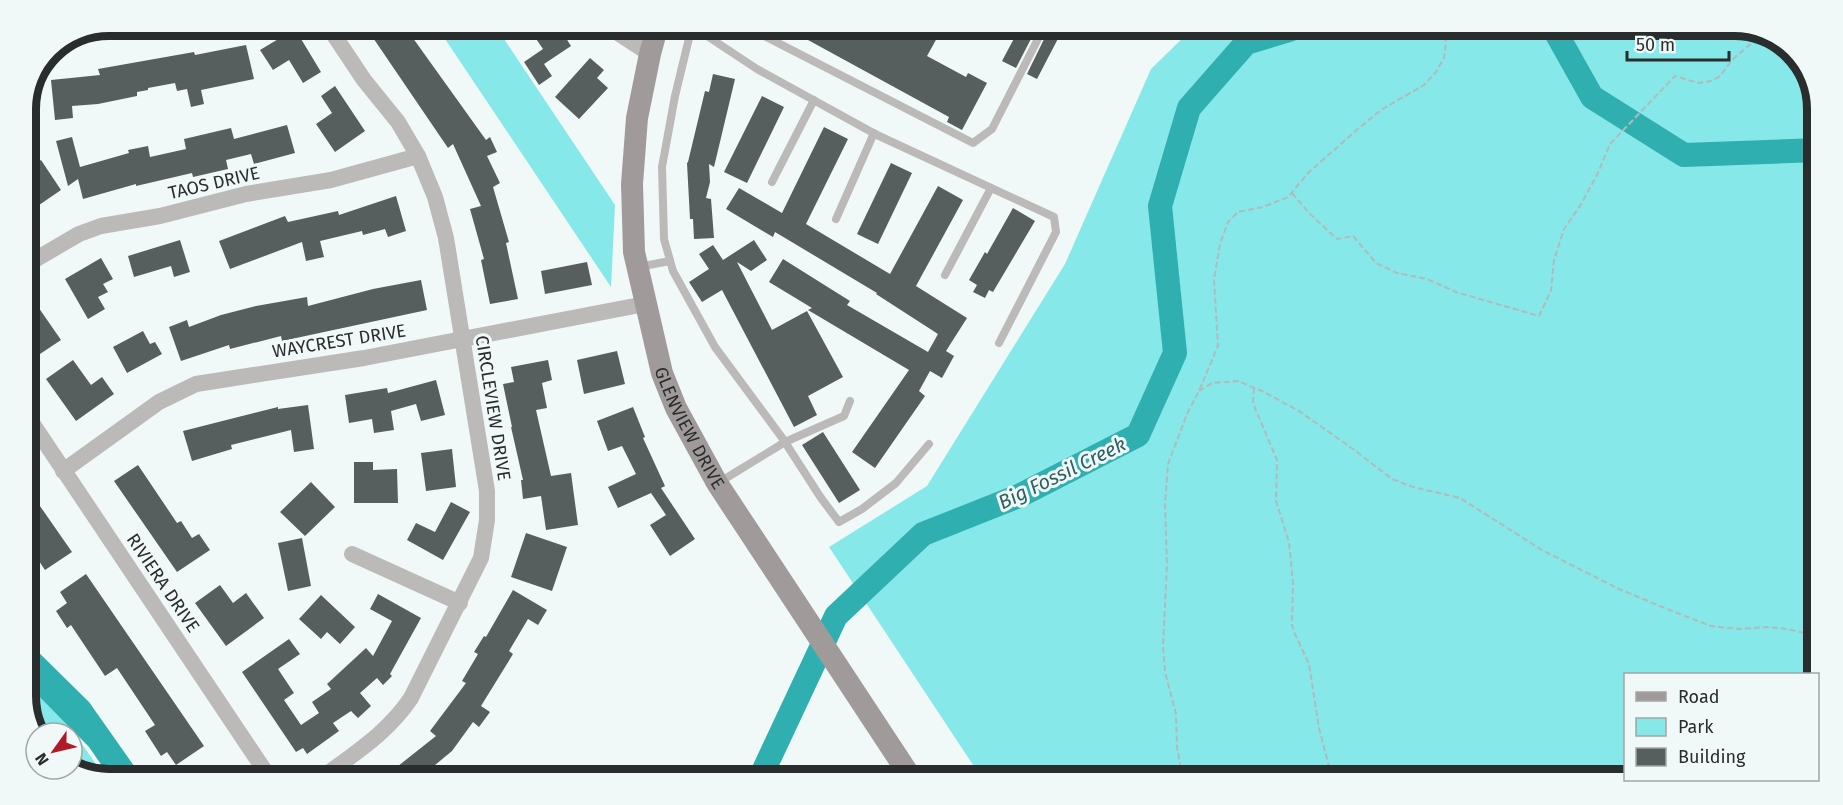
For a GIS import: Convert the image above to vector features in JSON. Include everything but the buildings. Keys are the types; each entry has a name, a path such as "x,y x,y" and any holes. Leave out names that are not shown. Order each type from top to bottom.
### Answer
{"main road":[{"name":"GLENVIEW DRIVE","path":"655,36 637,118 632,184 634,252 662,372 676,408 717,483 905,769"}],"street":[{"name":"CIRCLEVIEW DRIVE","path":"334,769 383,732 399,716 411,698 481,558 487,520 487,491 463,339 446,237 435,197 418,156 398,122 364,80 335,36"},
{"path":"623,36 650,54"},
{"name":"TAOS DRIVE","path":"36,259 79,234 101,226 160,216 246,194 331,180 418,156"},
{"name":"WAYCREST DRIVE","path":"63,471 159,402 196,384 364,358 645,304"},
{"name":"RIVIERA DRIVE","path":"36,429 264,769"},
{"path":"352,554 460,603"}],"lane":[{"path":"685,36 662,167 664,239 673,271 716,346 839,522 862,509 896,483 929,444"},
{"path":"707,36 757,69 874,133 1054,217 1056,232 999,343"},
{"path":"765,36 973,143 992,129 1039,36"},
{"path":"772,182 814,100"},
{"path":"836,219 874,133"},
{"path":"945,275 991,188"},
{"path":"637,267 670,261"},
{"path":"717,483 785,442 844,416 850,400"}],"path":[{"path":"1181,769 1177,748 1176,714 1166,672 1163,647 1167,564 1165,504 1168,464 1187,414 1218,346 1214,279 1220,244 1228,222 1238,212 1263,207 1292,194 1308,173 1359,128 1381,110 1424,85 1436,72 1444,58 1446,42 1444,36"},
{"path":"1292,194 1337,239 1353,236 1376,263 1397,273 1427,279 1456,292 1539,316 1551,291 1554,260 1564,229 1593,183 1611,144 1675,76 1698,83 1711,81 1720,76 1733,59 1756,40"},
{"path":"1199,391 1212,382 1238,381 1254,388 1299,411 1392,479 1413,487 1460,498 1542,550 1619,589 1711,626 1739,629 1767,627 1807,634"},
{"path":"1254,388 1255,408 1277,460 1276,501 1289,542 1293,583 1292,625 1310,664 1319,728 1330,769"}],"green space":[{"path":"443,36 502,36 615,205 611,287"},
{"path":"1185,36 1734,36 1748,37 1762,42 1786,57 1803,86 1807,105 1807,673 1624,673 1624,769 976,769 829,547 927,486 1065,264 1151,69"},
{"path":"36,693 65,721 41,721 37,710"},
{"path":"84,747 99,768 84,764"}],"shaded area":[{"path":"36,650 89,702 136,769 104,769 84,742 84,721 63,721 36,693"}],"waterway":[{"name":"Big Fossil Creek","path":"764,769 836,616 923,534 1019,496 1138,435 1175,353 1160,206 1189,108 1246,43 1269,36"},
{"name":"Big Fossil Creek","path":"1558,36 1592,97 1684,155 1807,150"}]}
